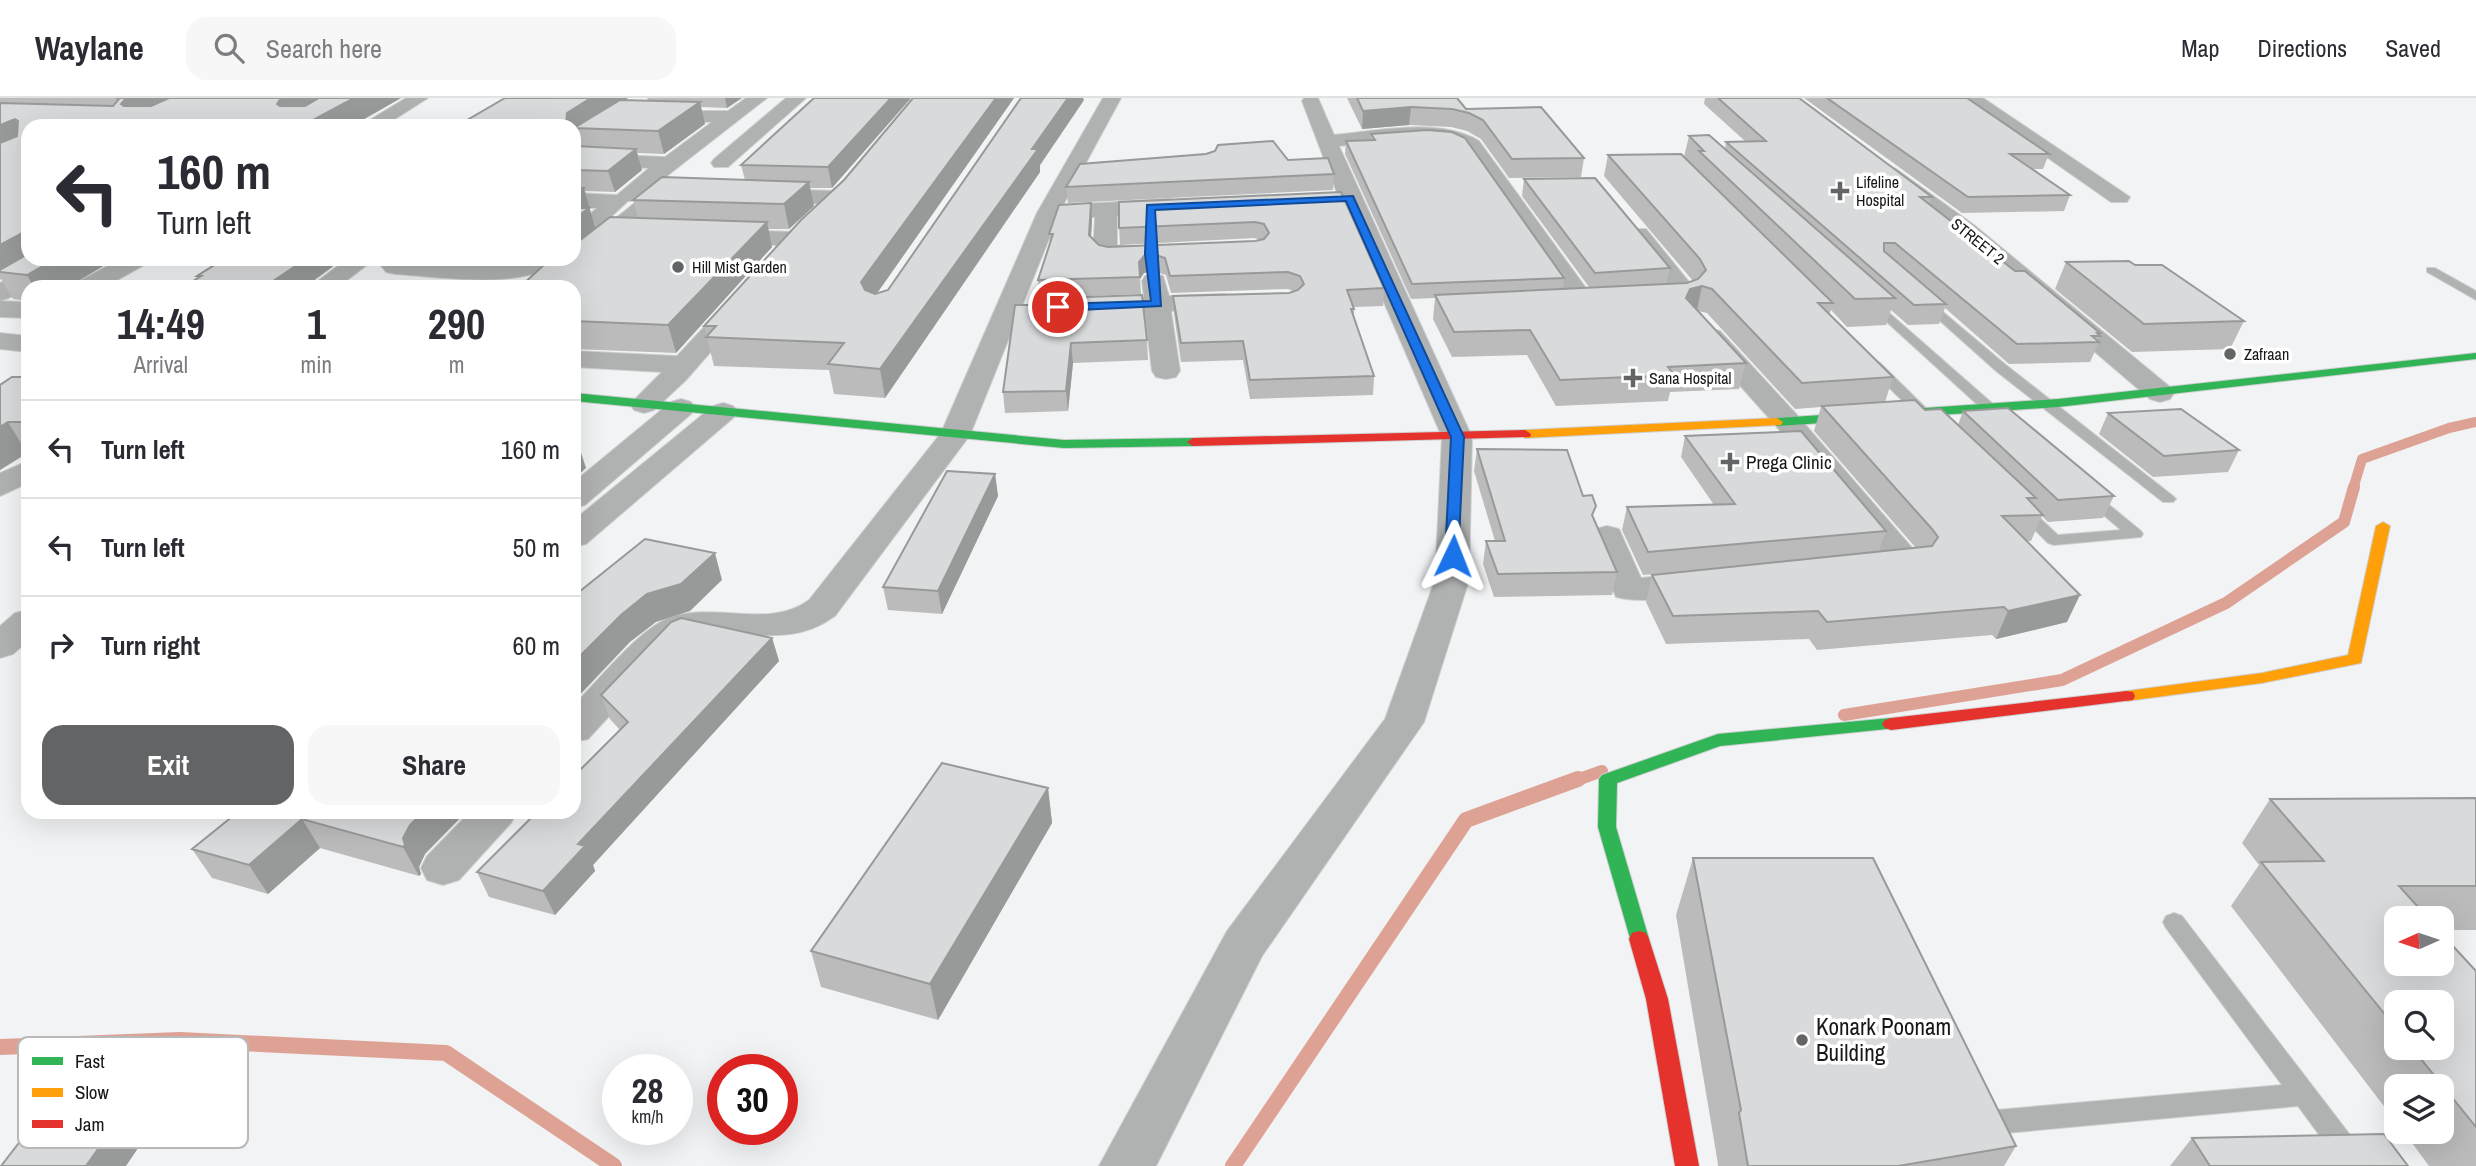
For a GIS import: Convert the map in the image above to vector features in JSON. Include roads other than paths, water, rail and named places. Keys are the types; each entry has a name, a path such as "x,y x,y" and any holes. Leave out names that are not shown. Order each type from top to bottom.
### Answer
{"street":[{"path":"382,119 419,98"},
{"path":"581,231 758,98"},
{"path":"721,163 797,98"},
{"path":"581,722 664,635 683,625 702,622 739,626 790,624 813,617 956,435 1048,213 1112,98"},
{"path":"1971,98 2119,197"},
{"path":"1128,1166 1244,944 1404,722 1452,580 1457,437 1350,198 1310,100"},
{"path":"638,105 732,117"},
{"path":"1327,141 1426,134 1457,136 1472,145 1584,303"},
{"name":"STREET 2","path":"1867,157 1966,230 2160,393"},
{"path":"581,159 669,163"},
{"path":"1072,171 1098,169"},
{"path":"778,260 856,178"},
{"path":"1502,187 1529,187"},
{"path":"581,257 663,192 703,193"},
{"path":"744,194 839,198"},
{"path":"1322,199 1350,198"},
{"path":"581,200 618,202"},
{"path":"1048,213 1187,205"},
{"path":"1150,207 1157,254 1157,304 1166,371"},
{"path":"1106,209 1105,252 1123,255 1157,254"},
{"path":"1558,304 1682,296 1685,293 1623,216"},
{"path":"610,233 650,234"},
{"path":"703,236 796,239"},
{"path":"23,280 47,266"},
{"path":"100,280 125,266"},
{"path":"332,280 353,266"},
{"path":"394,266 509,272 532,266"},
{"path":"553,280 570,266"},
{"path":"0,293 21,281"},
{"path":"644,404 684,365 760,281"},
{"path":"1076,307 1249,301"},
{"path":"1008,309 1035,308"},
{"path":"0,309 21,310"},
{"path":"1400,310 1427,309"},
{"path":"1696,321 1787,421 1908,564 1855,569"},
{"path":"0,341 21,343"},
{"path":"581,398 1064,444 1457,437 1787,421 2046,404 2476,356"},
{"path":"581,359 684,365"},
{"path":"581,492 681,408"},
{"path":"581,531 723,412"},
{"path":"585,455 618,460"},
{"path":"0,486 21,474"},
{"path":"1686,1166 1657,999 1607,827 1608,779 1718,740 1967,717 2262,678 2356,659 2382,526"},
{"path":"1607,536 1628,590 1735,580"},
{"path":"0,646 21,627"},
{"path":"443,867 489,819"}],"lane":[{"path":"2431,270 2476,296"},
{"path":"1913,291 2046,404 2168,499"},
{"path":"1865,296 2010,427"},
{"path":"1867,358 1936,427"},
{"path":"2014,502 2054,540 2134,534 2082,489"},
{"path":"2174,922 2358,1166"},
{"path":"1972,1101 1985,1125 2304,1094"}],"waterway":[{"path":"2353,489 2362,459 2449,428 2476,422"},
{"path":"1844,715 2062,680 2226,603 2344,522 2354,487"},
{"path":"1574,781 1602,771"},
{"path":"1233,1166 1466,820 1578,779"},
{"path":"248,1043 446,1053 614,1166"},
{"path":"0,1047 18,1046"}],"place":[{"name":"Lifeline Hospital","path":"1840,191"},
{"name":"Hill Mist Garden","path":"678,267"},
{"name":"Zafraan","path":"2230,354"},
{"name":"Sana Hospital","path":"1633,378"},
{"name":"Prega Clinic","path":"1730,462"},
{"name":"Konark Poonam Building","path":"1802,1040"}]}
